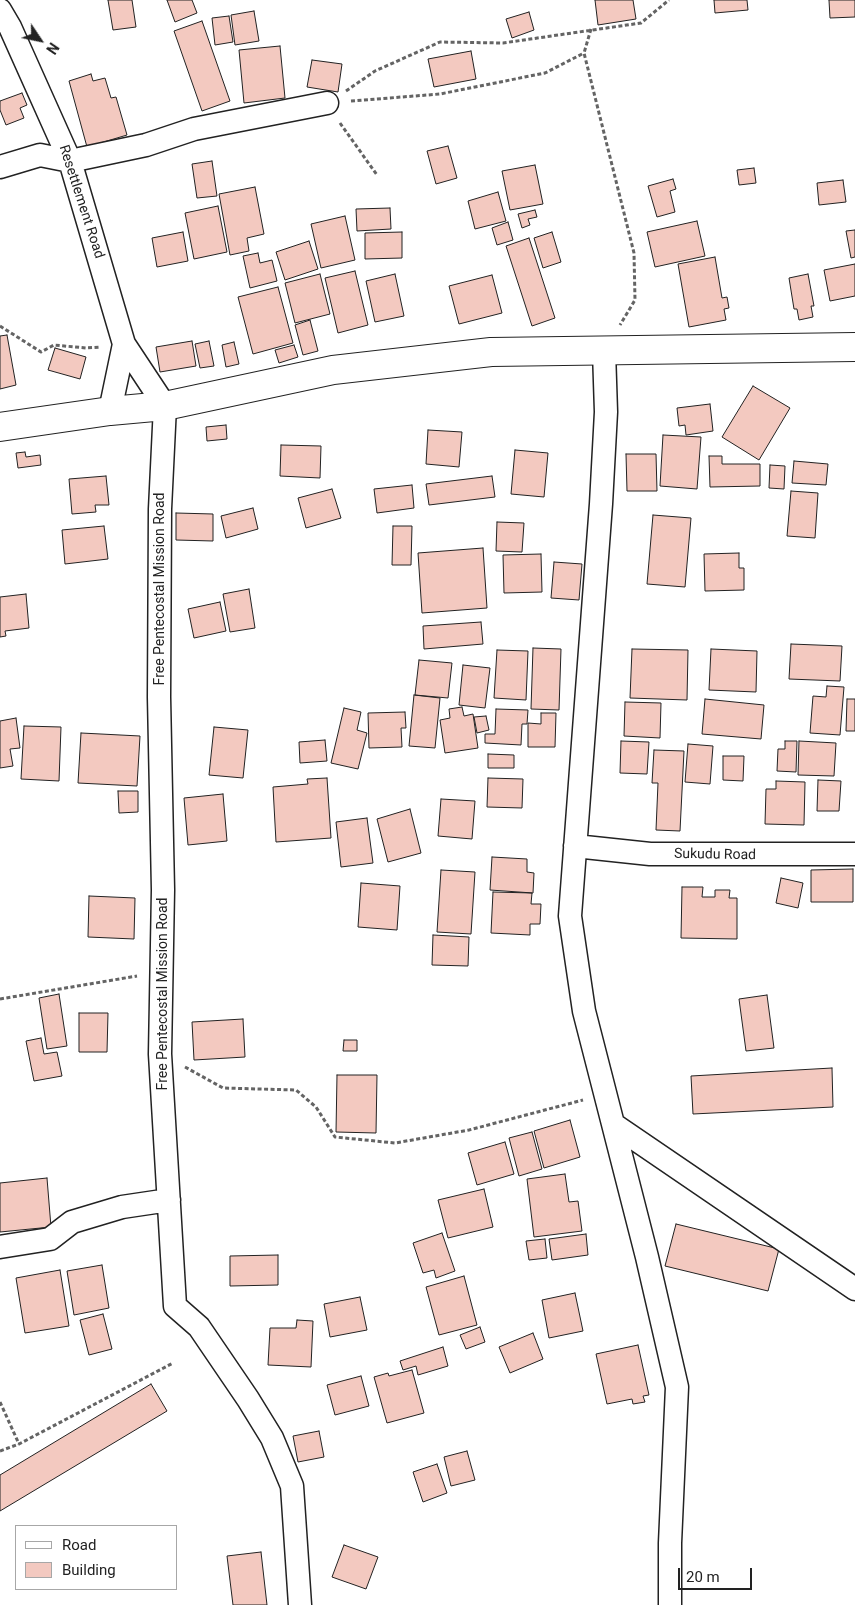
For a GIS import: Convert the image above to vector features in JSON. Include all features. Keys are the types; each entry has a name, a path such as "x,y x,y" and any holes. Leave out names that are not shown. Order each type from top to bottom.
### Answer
{"main road":[{"path":"0,427 110,411 165,406 333,370 491,352 855,347"}],"street":[{"name":"Resettlement Road","path":"0,10 70,161 124,344 165,406"},
{"path":"0,167 40,155 70,161 146,145 202,127 328,103"},
{"name":"Resettlement Road","path":"110,411 124,344"},
{"path":"604,351 606,412 601,504 591,613 570,916 584,1011 678,1387 670,1543 670,1605"},
{"name":"Free Pentecostal Mission Road","path":"165,406 160,528 162,972 160,1054 175,1306 199,1327 272,1438 292,1486 300,1605"},
{"name":"Sukudu Road","path":"575,846 650,854 855,854"},
{"path":"613,1124 855,1289"},
{"path":"0,1247 50,1239 72,1222 122,1207 168,1200"}],"path":[{"path":"328,103 375,71 440,42 503,43 641,23 669,0"},
{"path":"590,29 584,53 634,253 634,300 604,351"},
{"path":"328,103 440,94 545,73 584,53"},
{"path":"328,103 377,175"},
{"path":"0,326 41,352 54,344 86,348 124,344"},
{"path":"0,999 162,972"},
{"path":"160,1054 223,1088 296,1090 316,1107 334,1136 395,1143 469,1130 605,1094"},
{"path":"0,1451 19,1444 173,1363"},
{"path":"0,1402 19,1444"}],"building":[{"path":"108,0 132,0 136,27 113,30"},
{"path":"167,0 192,0 197,13 175,22"},
{"path":"595,0 633,0 636,19 598,25"},
{"path":"714,0 747,0 748,10 715,13"},
{"path":"829,0 855,0 855,17 830,18"},
{"path":"254,11 259,41 235,45 231,15"},
{"path":"529,12 534,30 512,38 506,19"},
{"path":"229,16 233,42 215,45 212,18"},
{"path":"202,21 230,101 202,111 174,31"},
{"path":"280,46 285,98 244,103 239,50"},
{"path":"471,51 476,79 434,87 428,59"},
{"path":"312,60 342,64 338,92 307,87"},
{"path":"91,74 93,81 105,78 111,98 116,97 127,135 87,147 69,81"},
{"path":"22,93 27,105 20,108 24,118 6,125 0,110 0,101"},
{"path":"448,146 457,178 436,184 427,151"},
{"path":"212,161 217,196 197,198 192,164"},
{"path":"535,165 543,204 510,210 502,171"},
{"path":"754,168 756,183 739,185 737,170"},
{"path":"673,179 676,189 670,191 675,212 657,217 648,186"},
{"path":"843,180 846,202 819,205 817,183"},
{"path":"255,187 264,234 247,238 249,251 230,255 219,194"},
{"path":"498,192 506,221 475,229 468,201"},
{"path":"218,206 227,252 194,259 185,213"},
{"path":"390,208 391,229 357,231 356,209"},
{"path":"535,210 537,217 528,219 530,225 522,228 518,214"},
{"path":"345,216 355,260 321,268 311,224"},
{"path":"697,221 705,256 655,267 647,232"},
{"path":"508,222 513,240 497,245 492,228"},
{"path":"855,230 855,257 851,258 846,231"},
{"path":"183,232 188,261 157,267 152,238"},
{"path":"402,232 402,258 365,259 365,233"},
{"path":"552,232 561,262 543,268 534,238"},
{"path":"529,238 555,318 532,326 506,246"},
{"path":"309,241 318,269 285,280 276,252"},
{"path":"258,253 260,263 272,260 277,281 250,288 243,256"},
{"path":"715,257 722,298 727,297 729,308 724,309 726,320 689,327 678,264"},
{"path":"855,264 855,296 830,301 824,270"},
{"path":"355,271 368,325 338,333 325,278"},
{"path":"320,274 330,314 295,323 285,283"},
{"path":"395,274 404,316 375,322 366,281"},
{"path":"808,274 814,306 811,306 813,317 799,320 797,309 794,309 789,278"},
{"path":"492,275 502,313 459,324 449,286"},
{"path":"278,287 293,343 253,354 238,297"},
{"path":"310,320 318,351 303,355 295,325"},
{"path":"7,335 16,385 0,389 0,336"},
{"path":"192,341 196,366 160,372 156,347"},
{"path":"209,341 214,366 200,368 195,344"},
{"path":"234,342 239,364 226,367 222,345"},
{"path":"294,345 298,357 279,363 275,350"},
{"path":"55,348 86,357 80,379 48,370"},
{"path":"753,386 790,408 759,460 722,437"},
{"path":"710,404 713,431 686,435 685,425 679,426 677,408"},
{"path":"226,425 227,439 207,441 206,427"},
{"path":"428,430 462,432 459,467 426,464"},
{"path":"663,435 701,437 697,489 660,486"},
{"path":"281,445 321,446 320,478 280,476"},
{"path":"515,450 548,453 544,497 511,494"},
{"path":"25,452 26,457 40,455 41,465 18,468 16,453"},
{"path":"626,454 656,454 657,491 627,491"},
{"path":"709,456 722,456 722,464 760,464 760,486 710,487"},
{"path":"794,461 828,464 826,485 792,483"},
{"path":"770,465 785,466 784,489 769,488"},
{"path":"106,476 109,505 95,505 96,512 72,514 69,479"},
{"path":"492,476 495,497 429,505 426,484"},
{"path":"412,485 414,508 377,513 374,489"},
{"path":"332,489 341,518 306,528 298,498"},
{"path":"791,491 818,493 815,538 787,536"},
{"path":"253,508 258,529 226,538 221,516"},
{"path":"176,513 213,514 213,541 176,540"},
{"path":"653,515 691,518 685,587 647,584"},
{"path":"497,522 524,523 522,552 496,551"},
{"path":"104,526 108,559 65,564 62,530"},
{"path":"393,526 412,526 411,565 392,565"},
{"path":"483,548 487,608 422,613 418,553"},
{"path":"739,553 739,568 744,568 744,590 705,591 704,554"},
{"path":"541,554 542,592 504,593 503,555"},
{"path":"554,562 582,564 579,600 551,598"},
{"path":"249,589 255,628 230,632 223,594"},
{"path":"26,594 29,628 5,631 6,636 0,637 0,597"},
{"path":"220,602 226,631 194,638 188,609"},
{"path":"481,622 483,644 424,649 423,626"},
{"path":"791,644 842,646 840,681 789,679"},
{"path":"533,648 561,649 559,710 531,709"},
{"path":"632,649 688,650 687,700 630,698"},
{"path":"711,649 757,651 756,692 709,690"},
{"path":"497,650 528,651 526,700 494,698"},
{"path":"419,660 452,663 448,698 415,695"},
{"path":"463,665 490,668 485,708 459,705"},
{"path":"827,686 844,687 840,735 810,733 813,696 826,697"},
{"path":"414,695 440,698 435,748 409,746"},
{"path":"705,699 764,705 761,739 702,734"},
{"path":"847,699 855,699 855,731 846,731"},
{"path":"625,702 661,703 660,738 624,736"},
{"path":"462,707 464,716 473,714 478,748 445,753 440,720 450,718 449,709"},
{"path":"344,708 361,712 357,730 367,733 358,769 331,763"},
{"path":"496,709 528,710 527,724 522,724 521,745 485,743 485,734 495,734"},
{"path":"405,712 406,728 401,728 402,747 369,748 368,713"},
{"path":"541,713 556,713 555,747 528,747 528,723 541,724"},
{"path":"486,716 489,730 477,733 474,717"},
{"path":"16,718 20,748 10,749 13,766 0,768 0,721"},
{"path":"24,726 61,727 59,781 21,779"},
{"path":"214,727 248,730 243,778 209,775"},
{"path":"81,733 140,736 137,786 78,783"},
{"path":"325,740 327,761 300,763 299,742"},
{"path":"621,741 649,742 647,774 620,773"},
{"path":"785,741 797,741 796,772 777,771 778,749 785,749"},
{"path":"799,741 836,743 834,776 798,775"},
{"path":"688,744 713,746 710,784 685,782"},
{"path":"654,750 684,751 680,831 656,830 658,783 652,783"},
{"path":"488,754 514,755 514,768 488,768"},
{"path":"723,756 744,756 743,781 723,780"},
{"path":"327,778 331,838 276,842 273,787 308,784 307,779"},
{"path":"488,778 523,779 522,808 487,807"},
{"path":"818,780 841,781 839,811 817,811"},
{"path":"776,781 805,782 804,825 765,824 766,789 776,789"},
{"path":"118,791 138,791 138,812 119,813"},
{"path":"223,794 227,841 188,845 184,798"},
{"path":"441,799 475,801 472,839 438,836"},
{"path":"410,809 421,853 388,862 377,819"},
{"path":"367,818 373,863 341,867 336,822"},
{"path":"492,857 527,859 527,872 534,873 533,893 490,890"},
{"path":"853,869 853,902 811,902 811,870"},
{"path":"441,870 475,872 471,934 437,932"},
{"path":"781,878 803,883 798,908 776,903"},
{"path":"361,883 400,886 397,930 358,927"},
{"path":"682,887 703,887 702,897 715,897 715,890 730,890 729,898 737,898 737,939 681,938"},
{"path":"493,892 532,893 531,904 541,904 540,924 530,924 530,935 491,933"},
{"path":"89,896 135,898 134,939 88,937"},
{"path":"433,935 469,937 468,966 432,965"},
{"path":"59,994 67,1046 47,1049 39,998"},
{"path":"767,995 774,1048 746,1051 739,999"},
{"path":"79,1013 108,1013 107,1052 79,1052"},
{"path":"243,1019 245,1057 194,1060 192,1022"},
{"path":"41,1038 44,1054 57,1052 62,1076 34,1081 26,1041"},
{"path":"344,1040 357,1040 357,1051 343,1051"},
{"path":"832,1068 833,1107 693,1114 691,1076"},
{"path":"337,1075 377,1075 376,1133 336,1132"},
{"path":"570,1120 580,1157 544,1168 534,1131"},
{"path":"532,1132 542,1169 519,1176 509,1138"},
{"path":"505,1142 514,1174 477,1185 468,1153"},
{"path":"565,1174 569,1202 578,1201 582,1231 534,1237 527,1179"},
{"path":"47,1178 51,1227 0,1232 0,1183"},
{"path":"484,1189 493,1227 448,1238 438,1200"},
{"path":"676,1224 779,1249 768,1291 665,1266"},
{"path":"442,1233 455,1271 436,1278 434,1270 423,1273 413,1243"},
{"path":"586,1234 588,1255 552,1260 549,1239"},
{"path":"545,1239 547,1258 529,1260 526,1241"},
{"path":"278,1255 278,1285 230,1286 230,1256"},
{"path":"102,1265 109,1308 74,1315 67,1271"},
{"path":"60,1270 69,1326 25,1333 16,1278"},
{"path":"464,1276 477,1325 439,1335 426,1287"},
{"path":"575,1293 583,1331 549,1338 542,1300"},
{"path":"360,1297 367,1330 330,1337 324,1304"},
{"path":"103,1314 112,1349 89,1355 80,1320"},
{"path":"297,1320 313,1321 311,1367 268,1365 270,1328 296,1328"},
{"path":"480,1327 485,1342 466,1349 460,1335"},
{"path":"533,1333 543,1359 510,1373 499,1347"},
{"path":"638,1345 649,1395 643,1396 645,1402 633,1404 632,1399 607,1404 596,1354"},
{"path":"443,1347 448,1366 418,1375 416,1366 403,1370 400,1361"},
{"path":"412,1370 424,1413 387,1423 374,1377 388,1373 389,1376"},
{"path":"361,1376 369,1406 335,1415 327,1385"},
{"path":"151,1384 167,1411 0,1511 0,1475"},
{"path":"319,1431 324,1457 298,1462 293,1436"},
{"path":"467,1451 475,1480 451,1486 444,1457"},
{"path":"437,1464 447,1493 423,1502 413,1472"},
{"path":"344,1545 378,1557 366,1589 332,1577"},
{"path":"261,1552 267,1605 233,1605 227,1556"}]}
